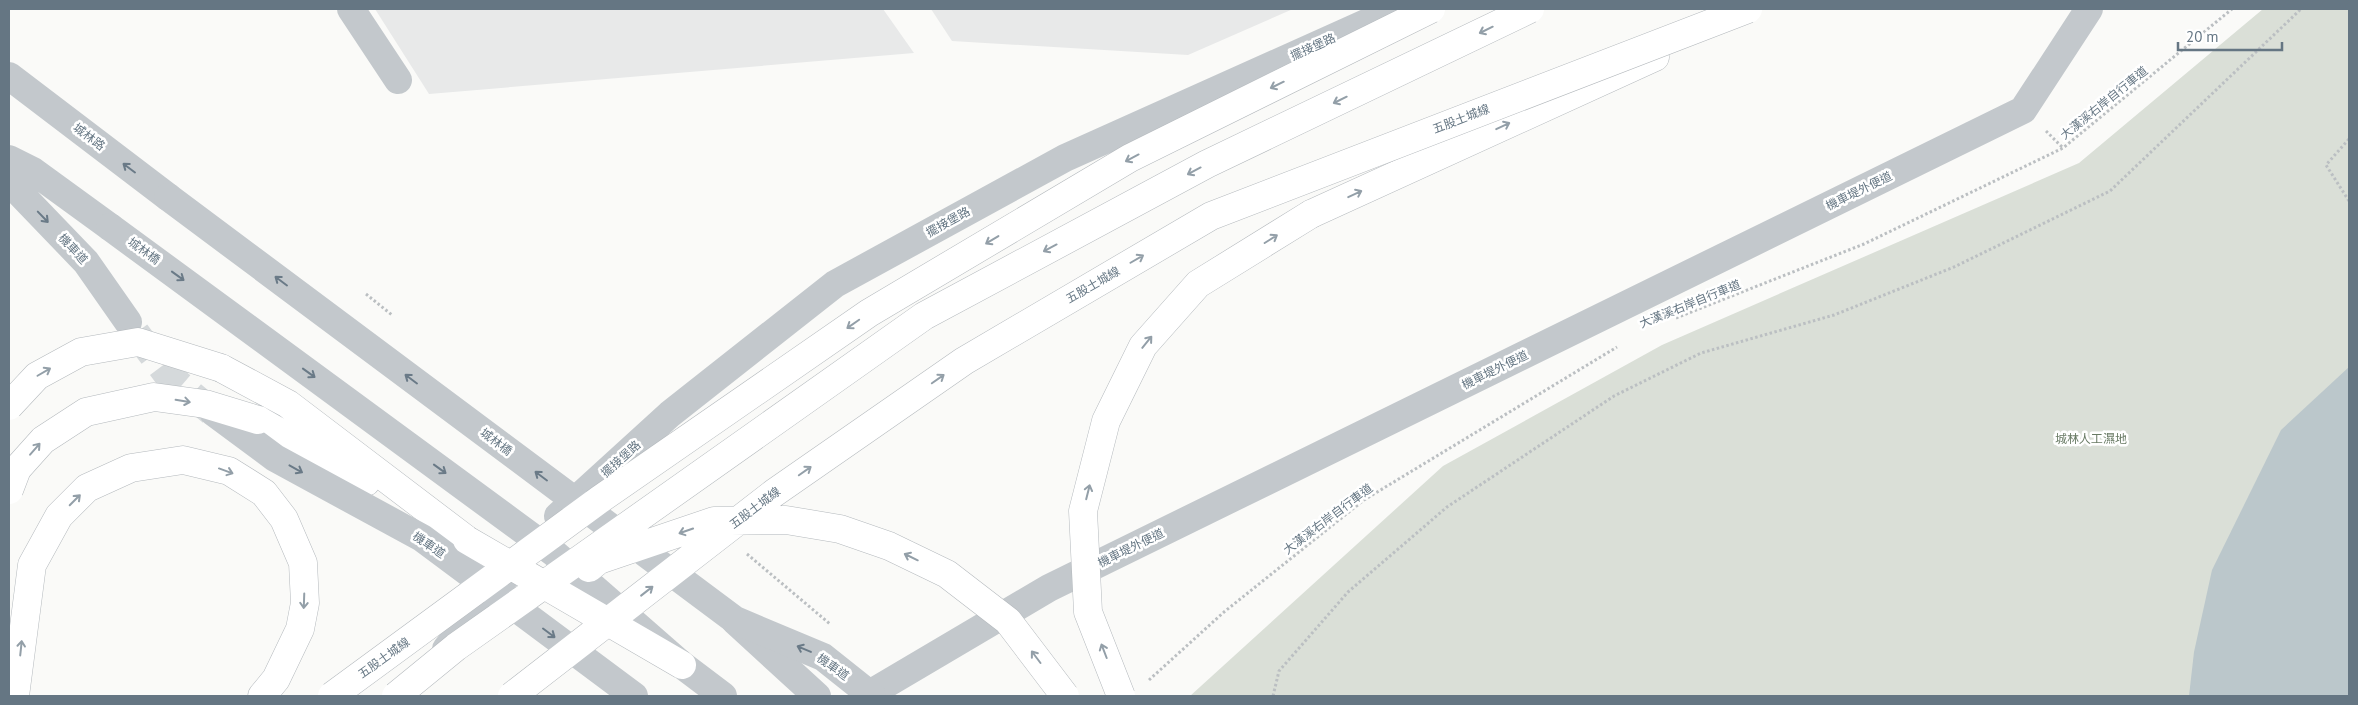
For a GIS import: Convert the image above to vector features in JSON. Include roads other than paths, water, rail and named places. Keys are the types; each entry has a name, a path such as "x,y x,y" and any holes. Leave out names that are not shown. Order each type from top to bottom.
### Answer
{"highway":[{"name":"五股土城線","path":"332,696 599,500 869,313 1130,158 1431,9"},
{"path":"396,696 456,647 924,316 1207,164 1530,9"},
{"name":"五股土城線","path":"512,696 774,492 964,361 1211,216 1748,9"},
{"path":"1121,696 1088,612 1083,511 1106,421 1143,346 1198,284 1311,214 1761,9"},
{"path":"9,406 37,376 81,352 138,342 221,368 288,404 467,540"},
{"path":"9,490 17,470 43,440 86,412 154,397 205,404 258,420 682,665"},
{"path":"15,696 32,565 59,516 87,488 122,472 131,468 183,460 229,471 264,493 284,519 303,563 305,603 300,629 276,679 262,696"},
{"path":"419,696 599,560 714,521 786,520 840,529 889,546 947,574 1008,621 1065,696"}],"street":[{"path":"351,9 398,80"},
{"name":"擺接堡路","path":"342,696 367,670 552,521 670,414 835,284 1065,158 1398,9"},
{"name":"機車堤外便道","path":"866,696 1049,588 2023,110 2089,9"},
{"name":"城林路","path":"9,76 168,197"},
{"name":"城林橋","path":"9,159 33,171 110,226 554,553 682,665 723,696"},
{"name":"機車道","path":"9,182 86,262 128,322"},
{"name":"城林橋","path":"168,197 735,620 817,696"},
{"name":"機車道","path":"212,412 275,458 422,538 634,696"},
{"name":"擺接堡路","path":"408,696 552,521"},
{"name":"機車道","path":"735,620 824,657 872,696"}],"tunnel":[{"path":"136,333 166,373 212,412"}],"park label":[{"name":"城林人工濕地","path":"2091,439"}]}
